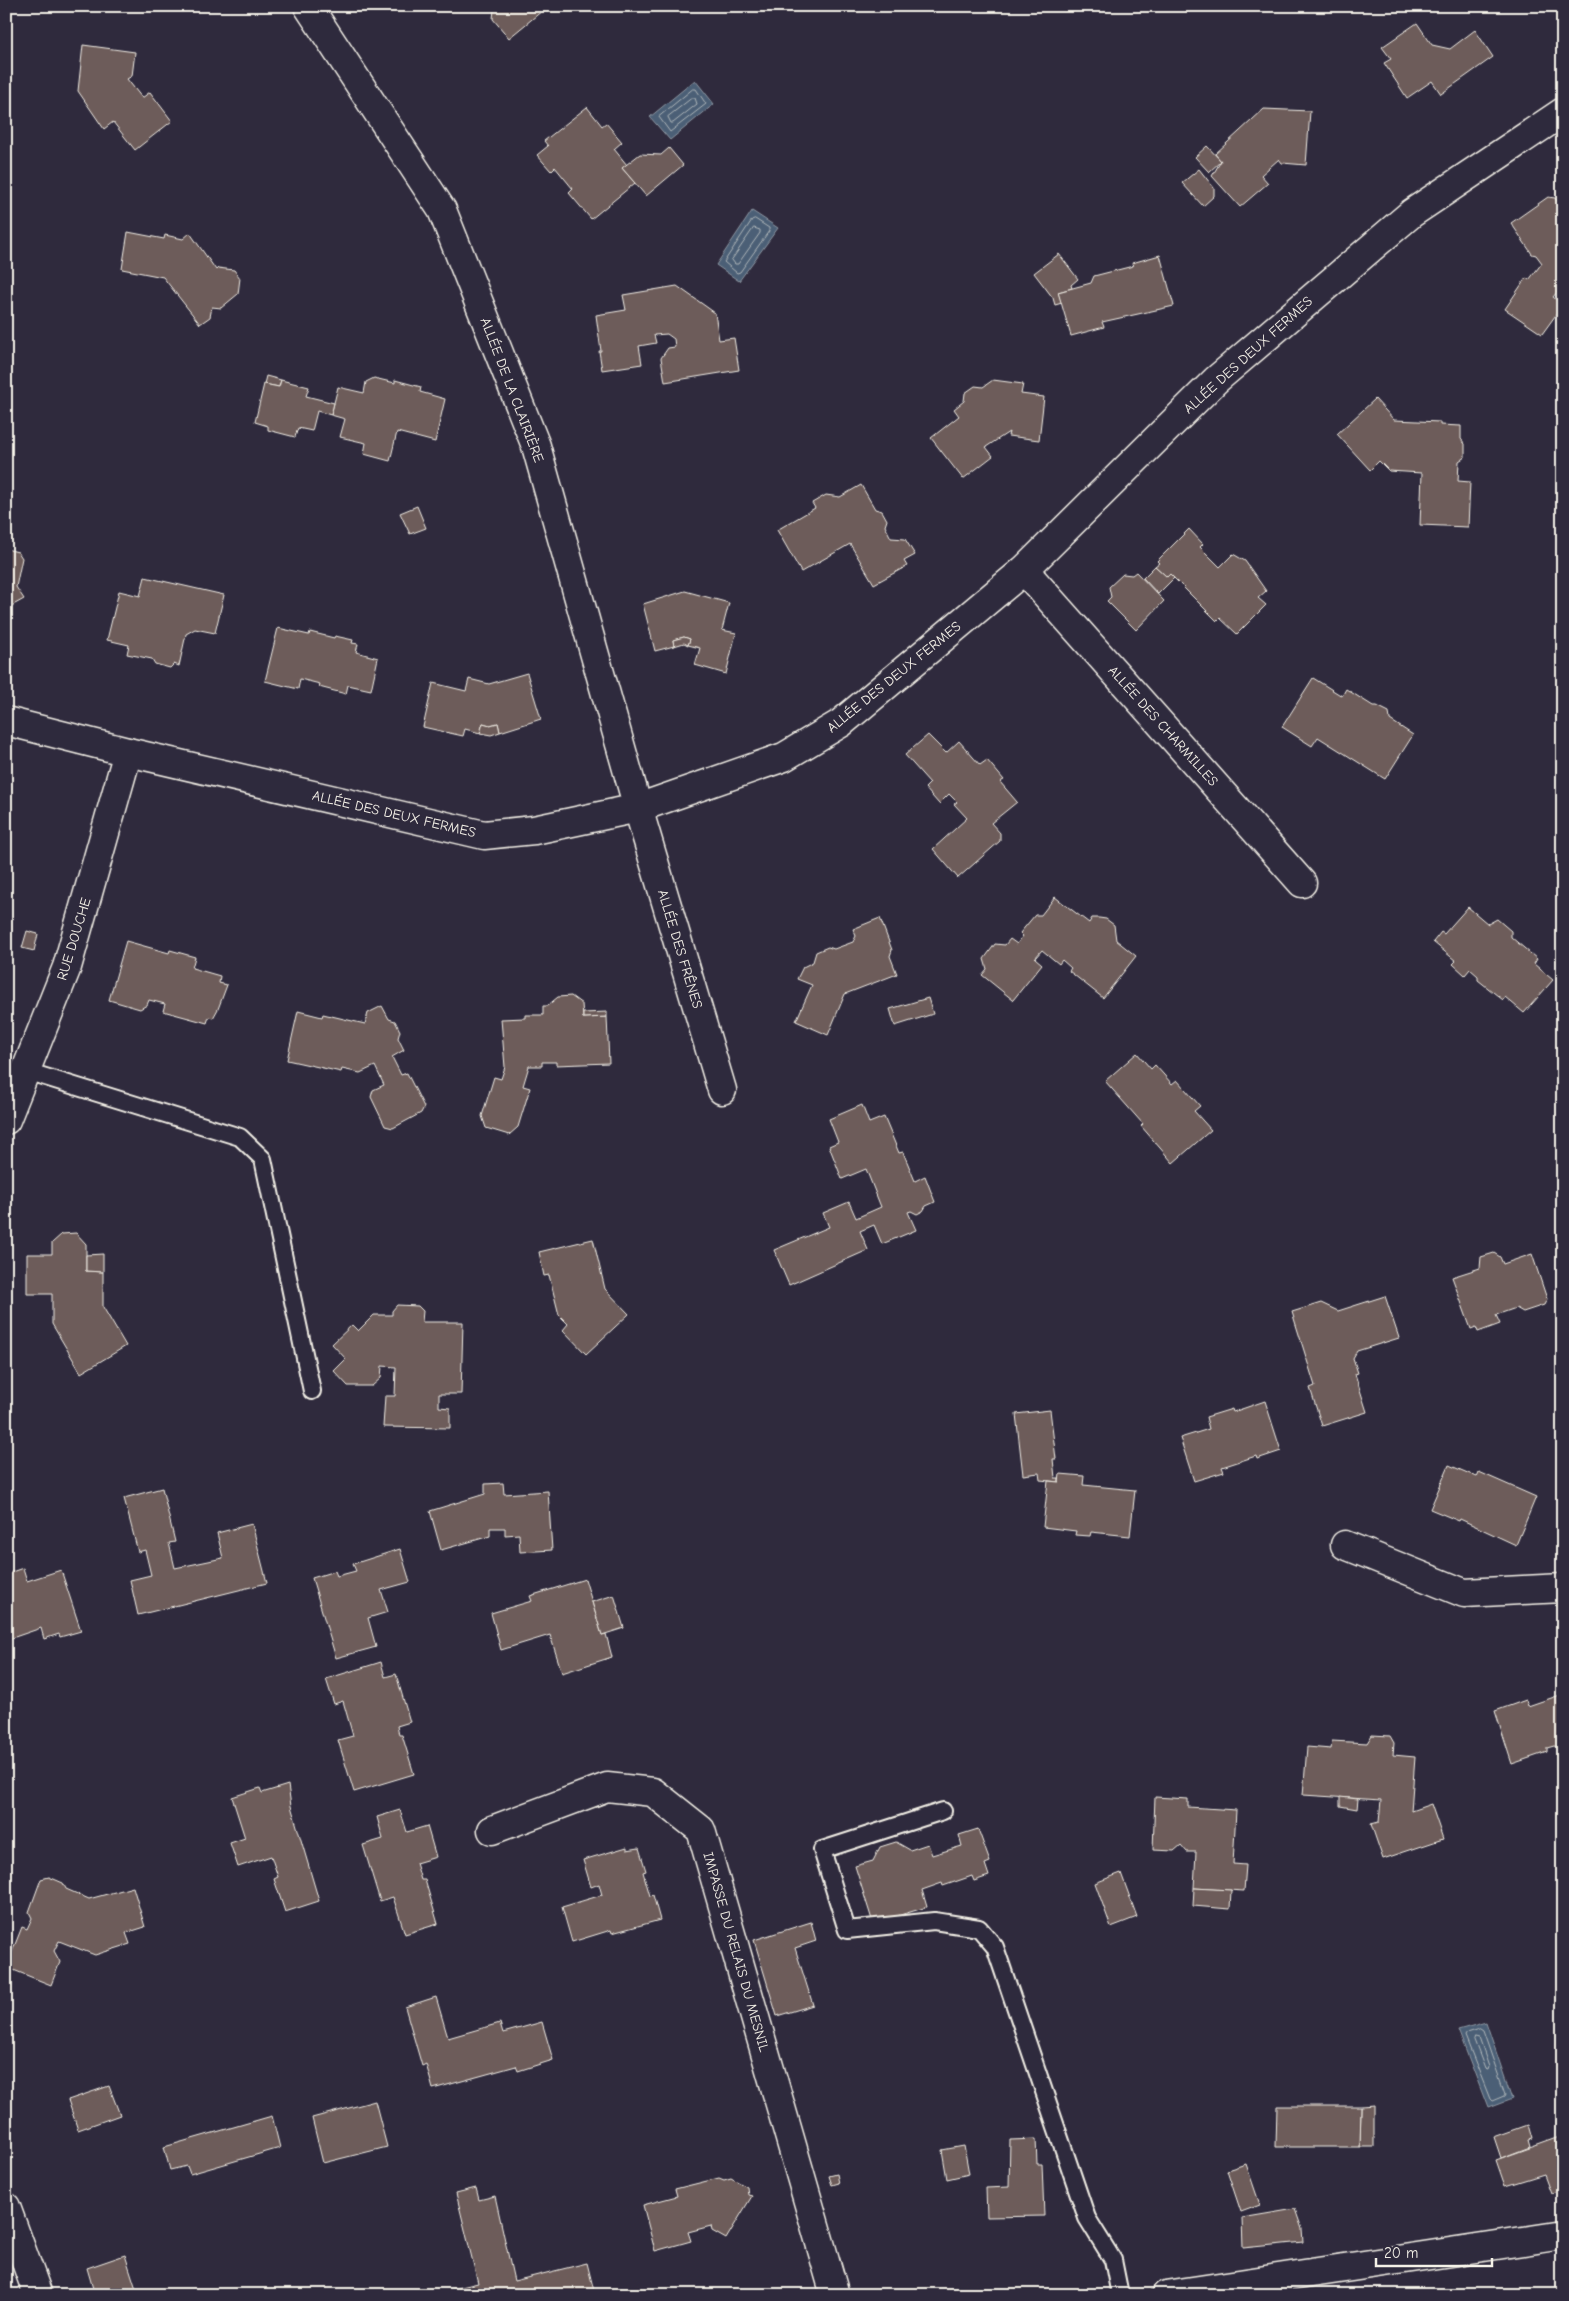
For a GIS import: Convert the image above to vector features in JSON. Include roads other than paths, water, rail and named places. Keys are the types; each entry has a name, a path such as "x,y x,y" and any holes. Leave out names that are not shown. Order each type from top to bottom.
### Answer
{"street":[{"name":"ALLÉE DE LA CLAIRIÈRE","path":"308,6 442,210 536,446 638,808"},
{"name":"ALLÉE DES DEUX FERMES","path":"6,722 407,819 484,835 534,830 638,808 784,757 841,723 1024,570 1216,380 1412,213 1563,112"},
{"name":"ALLÉE DES CHARMILLES","path":"1024,570 1302,882"},
{"name":"RUE DOUCHE","path":"6,1120 67,967 128,752"},
{"name":"ALLÉE DES FRÊNES","path":"638,808 722,1090"},
{"path":"1345,1545 1464,1593 1563,1588"},
{"name":"IMPASSE DU RELAIS DU MESNIL","path":"492,1830 607,1787 652,1792 701,1830 835,2295"},
{"path":"6,2207 38,2295"},
{"path":"1166,2295 1318,2284 1563,2235"}],"lane":[{"path":"26,1071 240,1137 262,1159 312,1391"},
{"path":"943,1811 822,1850 846,1930 934,1921 979,1928 995,1947 1087,2218 1113,2260 1120,2295"}],"water":[{"path":"695,80 714,104 670,140 650,117"},
{"path":"752,211 778,228 739,281 716,265"},
{"path":"1486,2022 1512,2099 1488,2108 1458,2030"}]}
